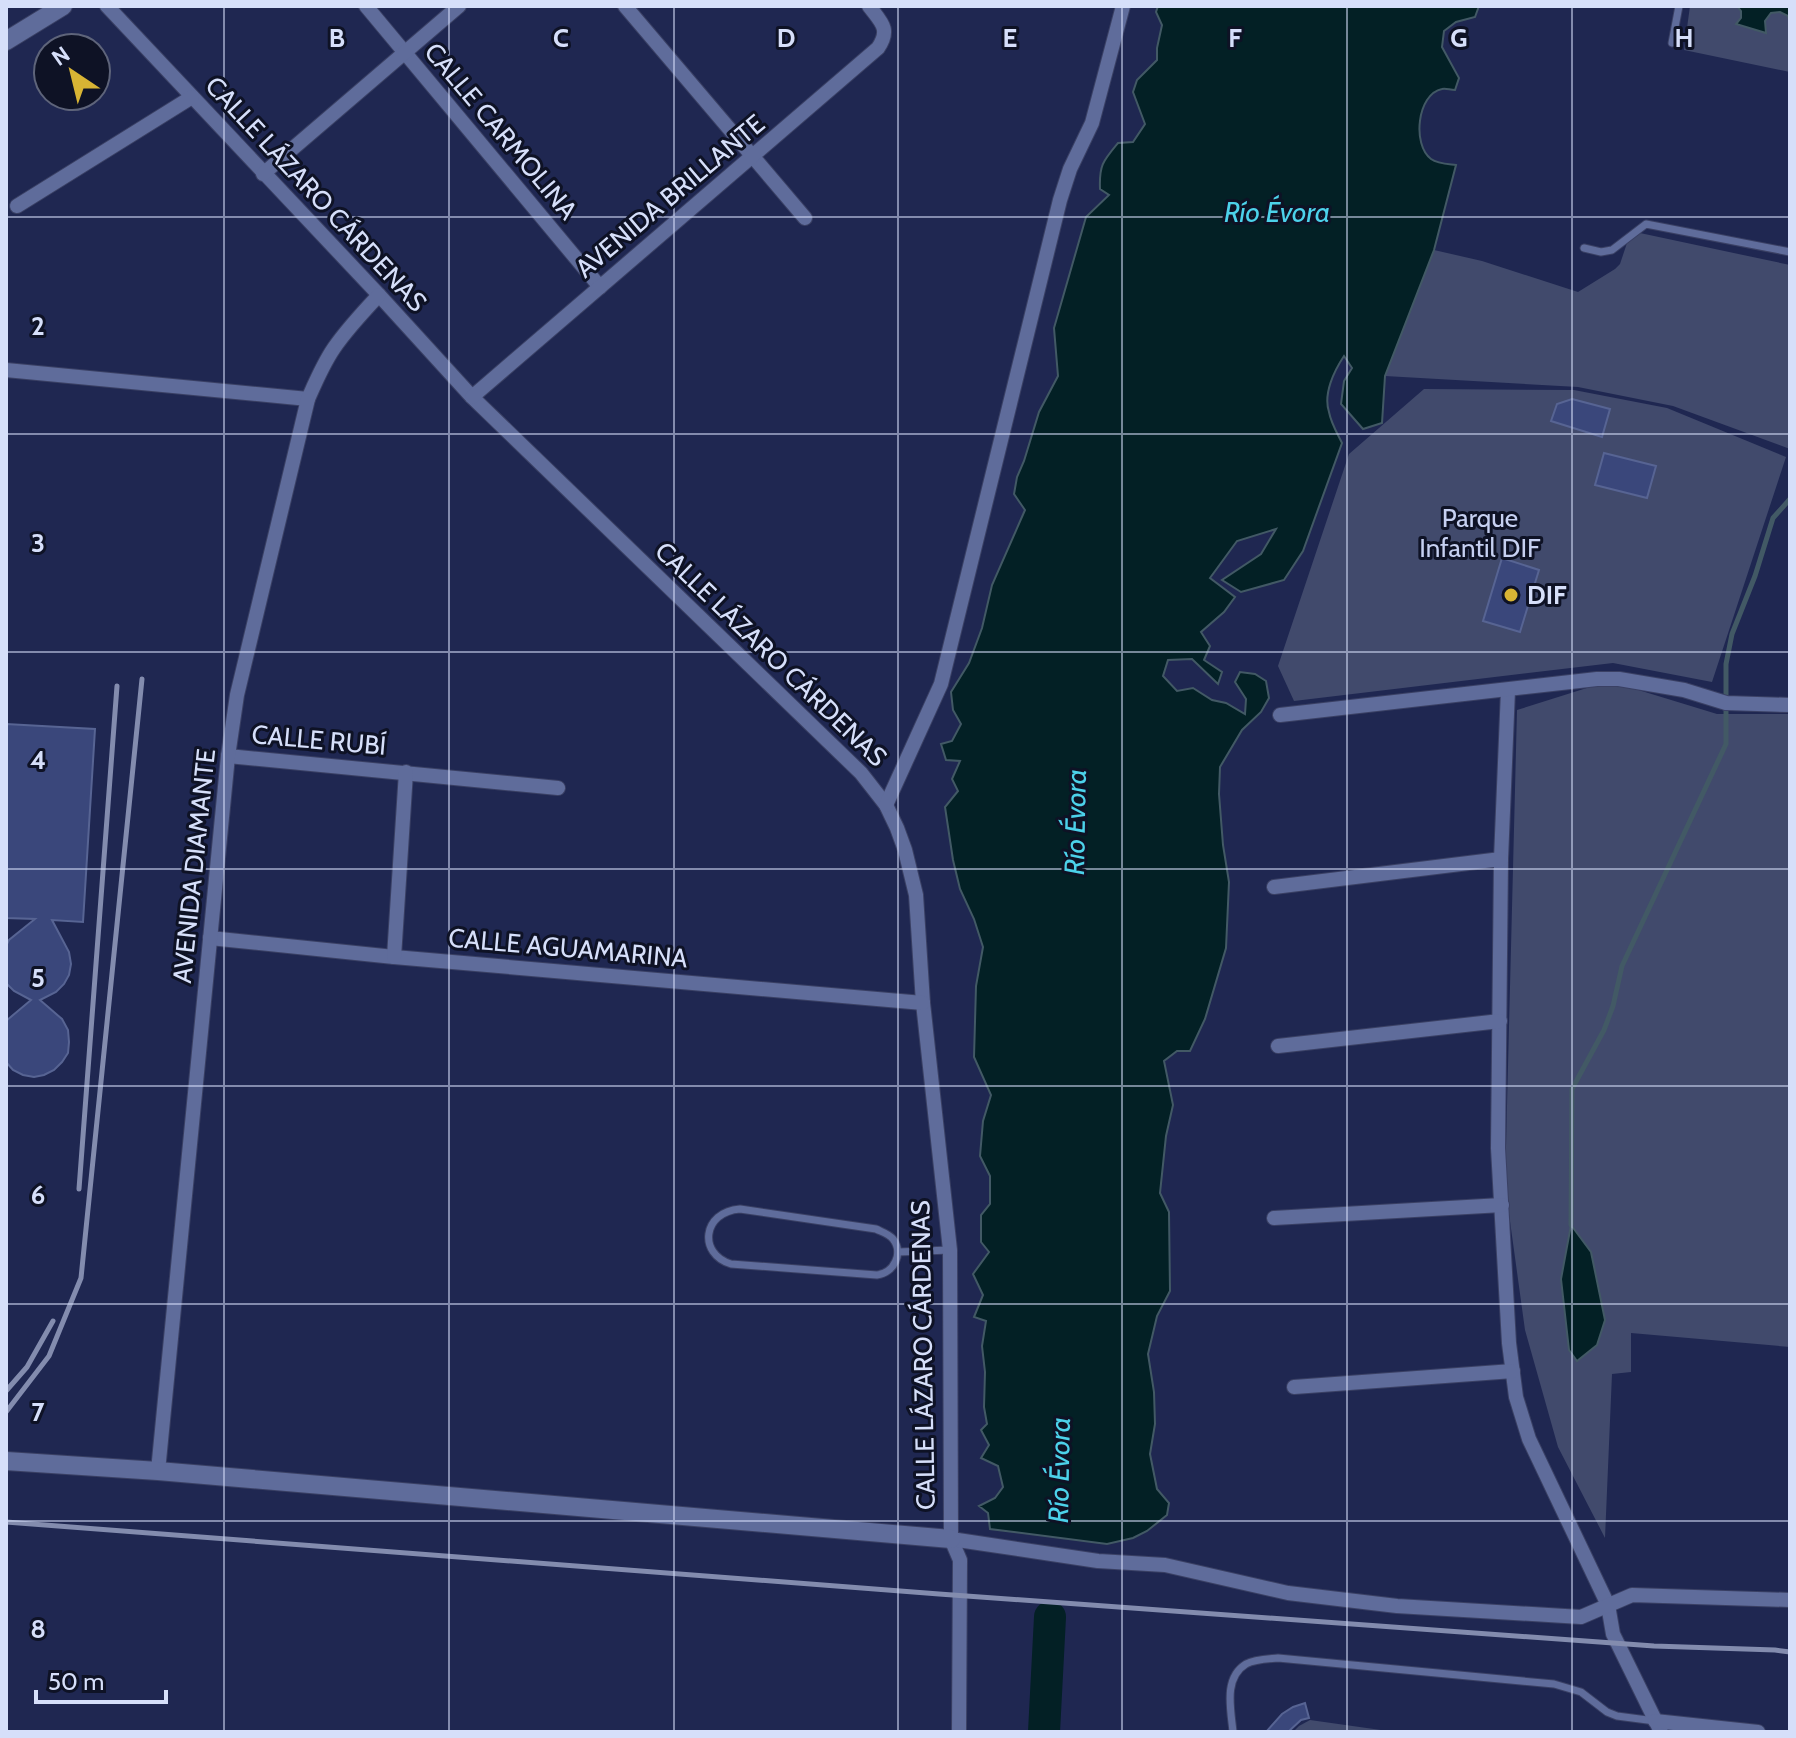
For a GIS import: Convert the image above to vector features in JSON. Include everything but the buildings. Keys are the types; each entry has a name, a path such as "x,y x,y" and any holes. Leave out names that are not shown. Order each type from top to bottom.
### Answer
{"street":[{"path":"6,41 63,6"},
{"name":"CALLE LÁZARO CÁRDENAS","path":"107,6 472,397 861,773 886,805 905,850 916,895 923,1003 950,1250 951,1539 960,1560 959,1732"},
{"name":"CALLE CARMOLINA","path":"366,6 600,287"},
{"path":"263,174 459,6"},
{"path":"625,6 805,218"},
{"name":"AVENIDA BRILLANTE","path":"472,397 878,48 885,31 883,23 869,6"},
{"path":"886,805 941,684 1060,200 1070,169 1092,123 1123,6"},
{"path":"17,206 192,97"},
{"name":"AVENIDA DIAMANTE","path":"158,1471 228,756 237,695 308,399 334,348 379,295"},
{"path":"6,370 308,399"},
{"path":"1280,715 1597,679 1619,679 1684,690 1726,703 1790,705"},
{"path":"1508,690 1501,859 1498,1148 1509,1343 1516,1397 1529,1439 1608,1605 1613,1634 1658,1727 1758,1732"},
{"name":"CALLE RUBÍ","path":"228,756 558,788"},
{"path":"394,957 406,772"},
{"path":"1274,887 1501,859"},
{"name":"CALLE AGUAMARINA","path":"210,938 923,1003"},
{"path":"1278,1046 1500,1021"},
{"path":"1274,1218 1502,1205"},
{"path":"1294,1387 1513,1371"},
{"path":"6,1461 158,1471 951,1539 1098,1561 1165,1565 1288,1593 1397,1606 1581,1617 1632,1595 1790,1600"}],"lane":[{"path":"1672,43 1679,6"},
{"path":"1584,248 1601,252 1612,250 1646,224 1790,252"},
{"path":"740,1209 876,1229 891,1236 898,1252 891,1271 877,1275 731,1264 716,1255 709,1232 719,1215 740,1209"},
{"path":"898,1252 950,1250"},
{"path":"1233,1732 1230,1695 1236,1673 1246,1664 1278,1658 1554,1684 1581,1692 1607,1712 1658,1727"}],"green space":[{"path":"1690,6 1790,6 1790,72 1684,50"},
{"path":"1640,233 1790,265 1790,449 1673,406 1578,387 1385,376 1434,250 1482,261 1578,292 1615,269 1620,264 1627,243"},
{"name":"Parque Infantil DIF","path":"1424,389 1574,390 1667,408 1786,457 1712,682 1613,663 1294,701 1278,666 1349,454"},
{"path":"1609,681 1717,714 1790,714 1790,1347 1631,1333 1631,1372 1612,1374 1605,1538 1558,1447 1525,1330 1505,1185 1517,710"},
{"path":"1310,1720 1395,1732 1293,1732"}],"water":[{"name":"Río Évora","path":"1158,6 1479,6 1475,17 1456,22 1444,31 1442,47 1459,78 1455,90 1444,89 1427,100 1420,121 1421,143 1425,152 1437,162 1456,165 1434,250 1385,376 1382,423 1363,429 1341,404 1344,381 1352,368 1344,356 1333,376 1327,398 1331,420 1342,443 1303,551 1284,580 1241,592 1222,580 1261,554 1276,529 1237,541 1210,578 1235,597 1224,612 1201,632 1210,646 1204,660 1222,672 1218,684 1192,659 1168,660 1163,676 1177,691 1193,688 1245,714 1246,699 1235,682 1240,672 1255,674 1266,681 1269,698 1261,712 1242,730 1220,767 1219,794 1229,882 1226,948 1205,1019 1190,1051 1177,1051 1164,1061 1173,1105 1160,1193 1169,1212 1170,1291 1157,1316 1148,1354 1155,1424 1150,1454 1157,1489 1169,1503 1167,1515 1133,1538 1107,1544 990,1529 988,1513 979,1506 995,1498 1003,1487 998,1466 981,1458 989,1445 981,1430 987,1424 982,1346 986,1321 974,1317 983,1295 973,1274 989,1252 981,1242 981,1215 990,1204 990,1176 980,1156 983,1121 991,1095 974,1057 976,986 983,947 960,889 945,807 958,791 952,779 960,761 946,760 941,744 952,741 961,724 953,710 951,692 969,663 982,628 992,585 1025,510 1014,494 1017,477 1039,412 1058,376 1054,328 1086,217 1109,195 1100,189 1101,169 1118,143 1133,142 1145,124 1133,92 1137,80 1157,60 1162,25 1156,12"},
{"path":"1737,6 1790,6 1790,24 1788,16 1780,12 1771,13 1765,21 1766,33 1736,24 1741,18"},
{"path":"1571,1225 1591,1252 1605,1320 1597,1345 1577,1361 1569,1350 1561,1279"}],"waterway":[{"path":"1571,1225 1572,1089 1604,1030 1622,966 1726,744 1726,664 1732,634 1773,518 1790,499"},
{"name":"Río Évora","path":"1044,1732 1050,1617"}],"railway":[{"path":"6,1412 49,1356 81,1278 142,679"},
{"path":"79,1189 117,686"},
{"path":"6,1391 27,1367 53,1321"},
{"path":"6,1522 939,1594 1654,1646 1790,1652"}],"place":[{"name":"DIF","path":"1511,595"}]}
